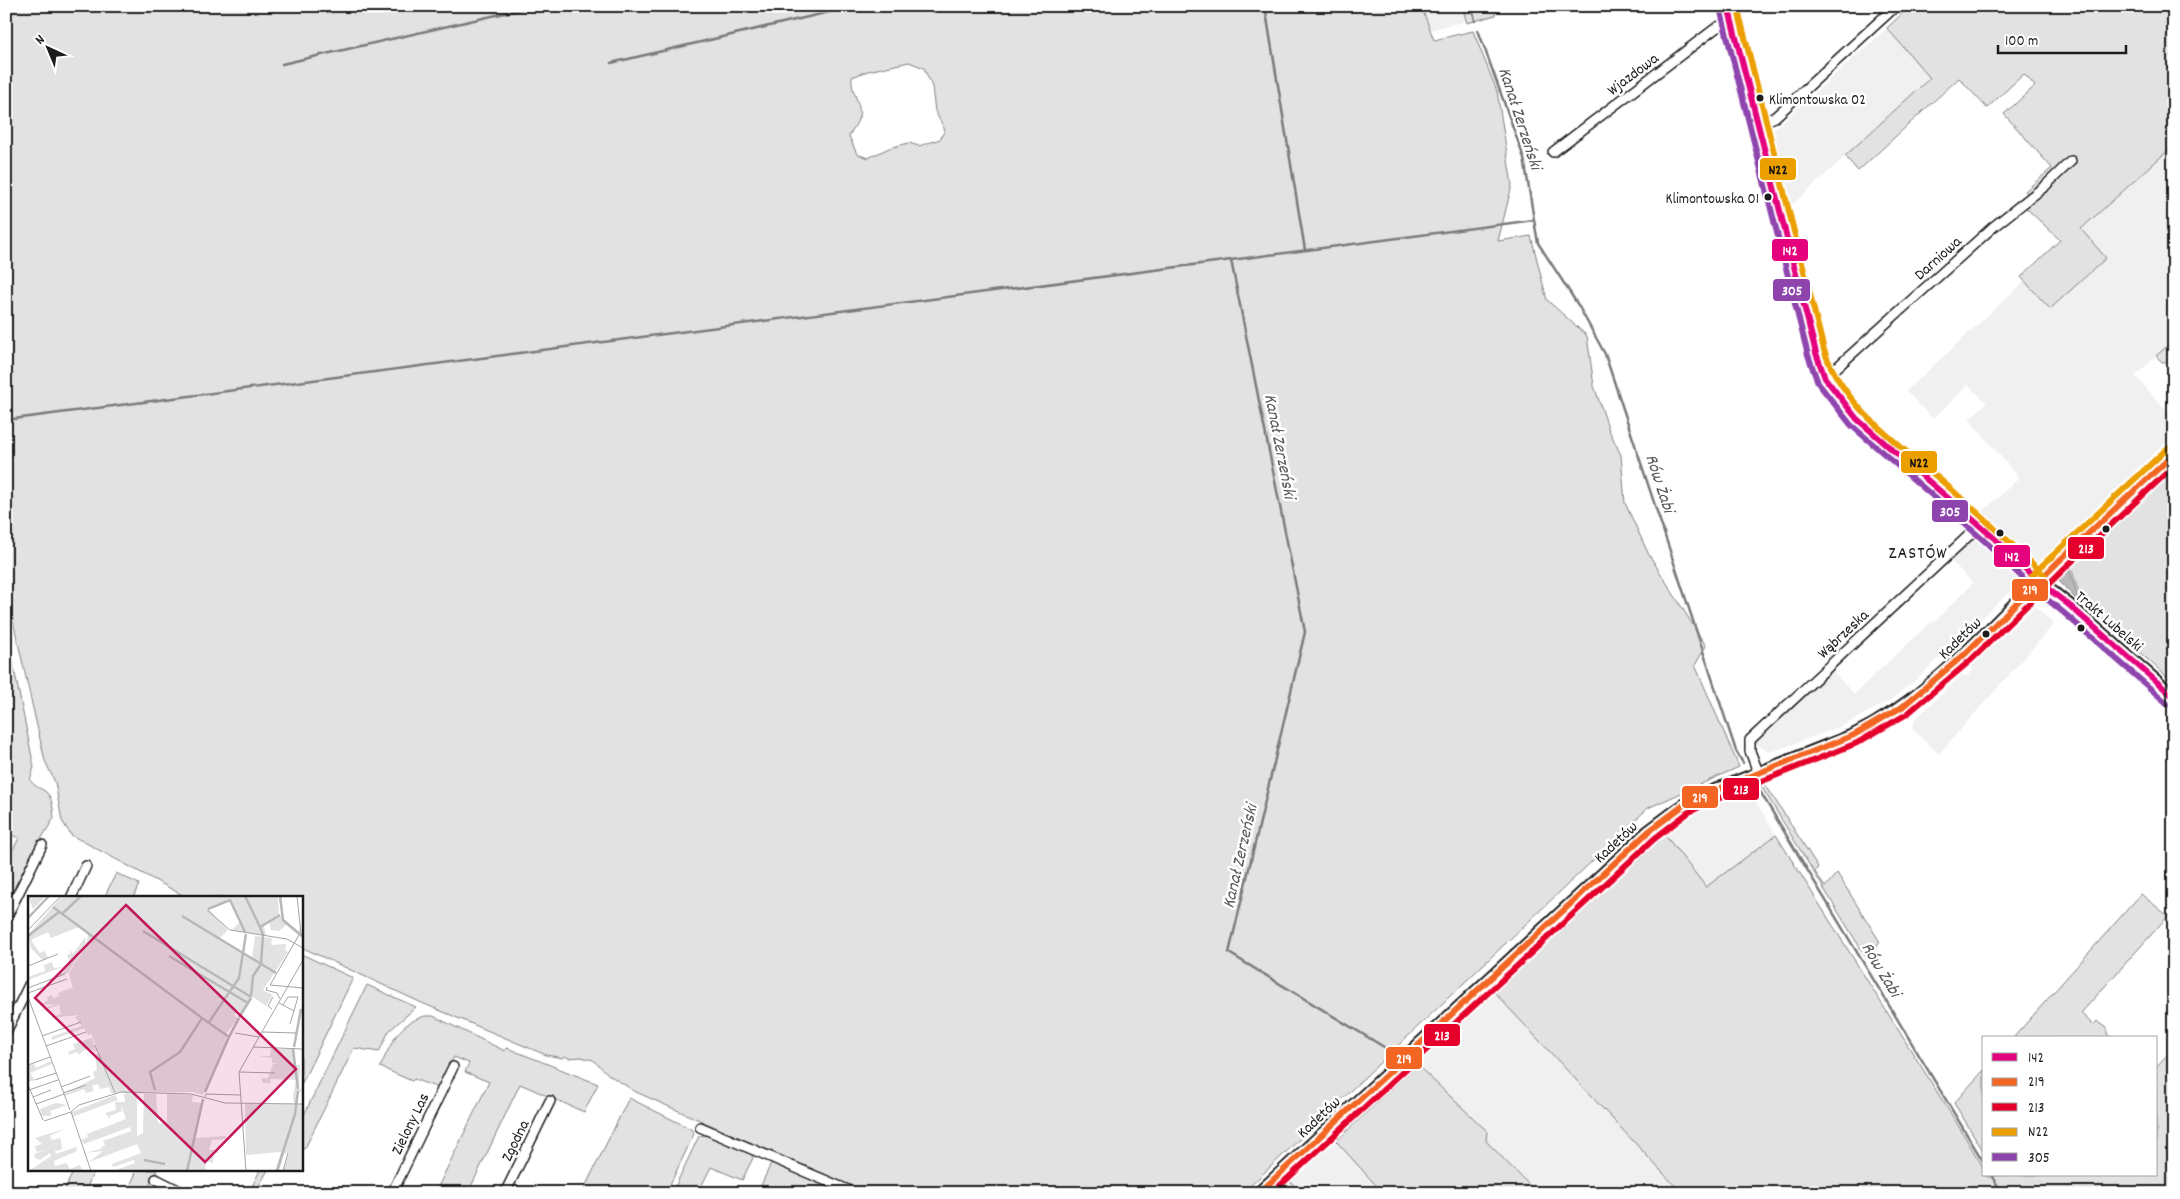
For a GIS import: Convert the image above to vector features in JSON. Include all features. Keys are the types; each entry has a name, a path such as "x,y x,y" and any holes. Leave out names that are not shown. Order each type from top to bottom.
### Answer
{"street":[{"name":"Trakt Lubelski","path":"1728,6 1816,353 1825,378 1837,397 1857,418 2038,581 2070,606 2174,697"},
{"path":"1758,124 1775,117 1896,6"},
{"name":"Wjazdowa","path":"1553,152 1716,28 1731,20"},
{"name":"Darniowa","path":"1825,378 1993,227 2045,186 2071,161"},
{"name":"Kadetów","path":"1259,1193 1648,832 1684,805 1706,794 1854,735 1896,712 1960,660 2038,581 2174,454"},
{"name":"Wąbrzeska","path":"1758,772 1750,751 1750,740 1979,526"},
{"path":"6,918 42,845"},
{"path":"72,896 86,866"},
{"path":"6,1032 28,987"},
{"name":"Zielony Las","path":"392,1193 453,1067"},
{"name":"Zgodna","path":"505,1193 550,1101"},
{"path":"700,1127 855,1193"},
{"path":"156,1179 184,1193"}],"shaded area":[{"path":"6,6 1421,6 1434,40 1473,31 1497,91 1512,185 1498,241 1531,236 1547,300 1587,336 1594,386 1609,430 1621,455 1625,503 1648,553 1706,646 1695,665 1739,767 1648,808 1243,1193 864,1193 636,1092 609,1075 593,1060 581,1057 569,1058 564,1056 563,1058 546,1055 422,1003 302,947 302,896 184,896 71,835 62,821 55,782 45,761 6,590","holes":["909,62 924,68 932,87 935,111 945,130 940,139 919,146 909,143 889,148 868,158 857,154 849,136 859,117 858,102 853,88 852,77 868,71"]},
{"path":"1421,6 1462,6 1466,21 1430,30"},
{"path":"1462,6 1494,6 1496,15 1467,23"},
{"path":"1910,6 2174,6 2174,145 2081,229 2106,258 2050,309 2021,277 2060,240 2024,206 2032,198 2025,191 2052,168 2004,114 2035,86 2024,74 1987,108 1959,78 1858,171 1845,156 1930,78 1887,28"},
{"path":"1887,28 1931,78 1790,207 1771,132"},
{"path":"2174,145 2174,339 2135,376 2174,419 2174,434 2038,563 1981,513 2019,478 1969,419 1987,403 1968,385 1933,419 1906,391 2025,281 2050,308 2105,257 2081,229"},
{"path":"2174,340 2174,360 2171,357 2162,362 2156,356"},
{"path":"2174,466 2174,683 2081,600 2070,564"},
{"path":"1972,539 1982,542 2018,574 2019,583 1917,679 1889,701 1842,726 1771,752 1754,743 1831,670 1854,694 1931,622 1933,623 1973,583 1950,560"},
{"path":"2069,567 2078,597 2076,599 2058,580"},
{"path":"2035,606 2054,624 1939,754 1913,730 1914,720 1962,675 1967,676 1973,670 1972,666"},
{"path":"6,629 34,767 30,780 49,796 54,818 38,844 6,910 6,864 19,838 6,833 8,828 6,827"},
{"path":"1765,784 1818,867 1815,872 1825,887 1837,873 1880,942 1867,959 1761,786"},
{"path":"1749,790 1776,835 1706,887 1665,835 1697,813"},
{"path":"1665,835 1706,887 1776,835 1961,1130 1982,1166 1982,1176 2158,1176 2158,1066 2174,1048 2174,1193 1673,1193 1677,1188 1493,991"},
{"path":"116,873 139,884 134,896 105,896"},
{"path":"2141,894 2168,916 2081,1013 2093,1025 2097,1021 2107,1028 2107,1034 2110,1036 2015,1036"},
{"path":"302,954 353,978 302,1083"},
{"path":"367,985 416,1007 389,1031 379,1052 354,1048 305,1148 302,1150 302,1119"},
{"path":"1495,993 1678,1189 1673,1193 1568,1193 1560,1185 1542,1193 1537,1193 1486,1141 1487,1131 1417,1065"},
{"path":"425,1016 433,1016 505,1051 507,1048 598,1084 584,1112 520,1084 468,1193 435,1193 489,1082 465,1072 469,1063 454,1057 438,1088 414,1079 412,1081 380,1067 392,1042 402,1029"},
{"path":"1417,1065 1487,1131 1486,1141 1537,1193 1383,1193 1336,1141"},
{"path":"1982,1072 1982,1149 1954,1103"},
{"path":"629,1098 691,1129 694,1134 666,1193 582,1193"},
{"path":"710,1134 750,1151 753,1158 742,1180 711,1167 698,1193 672,1193 699,1136"},
{"path":"1336,1141 1383,1193 1301,1193 1291,1182"},
{"path":"772,1161 847,1193 771,1193 760,1188"},
{"path":"73,1172 94,1172 84,1193 63,1193"},
{"path":"136,1172 156,1172 146,1193 127,1193"},
{"path":"259,1172 267,1172 255,1193 249,1193"},
{"path":"1289,1180 1301,1193 1275,1193"}],"waterway":[{"path":"282,64 536,6"},
{"path":"611,63 855,6"},
{"path":"1265,6 1305,250"},
{"name":"Kanał Zerzeński","path":"1472,6 1475,21"},
{"name":"Kanał Zerzeński","path":"1384,1047 1229,953 1305,632 1231,260 1534,220 1524,158 1478,30"},
{"name":"Rów Żabi","path":"1534,220 1538,243 1578,305 1605,354 1736,751 1743,763"},
{"path":"6,420 1231,260"},
{"name":"Rów Żabi","path":"1758,788 1982,1160"},
{"name":"Rów Żabi","path":"1992,1176 2002,1193"}],"transit line":[{"name":"142","path":"1728,6 1816,353 1825,378 1857,419 1994,538 2038,581 2070,606 2174,697"},
{"name":"N22","path":"1737,6 1824,350 1833,371 1845,390 1874,423 1956,493 2044,575"},
{"name":"305","path":"1720,8 1808,355 1818,383 1851,425 1988,544 2032,587 2168,704"},
{"name":"N22","path":"2032,575 2168,448"},
{"name":"219","path":"1259,1193 1648,832 1684,805 1706,794 1854,735 1902,707 1965,654 2061,559 2174,454"},
{"name":"213","path":"1272,1193 1654,839 1689,812 1857,743 1907,714 1971,660 2067,566 2174,466"}],"place":[{"name":"Klimontowska 02","path":"1760,98"},
{"name":"Klimontowska 01","path":"1768,197"}],"district":[{"name":"ZASTÓW","path":"1918,552"}]}
